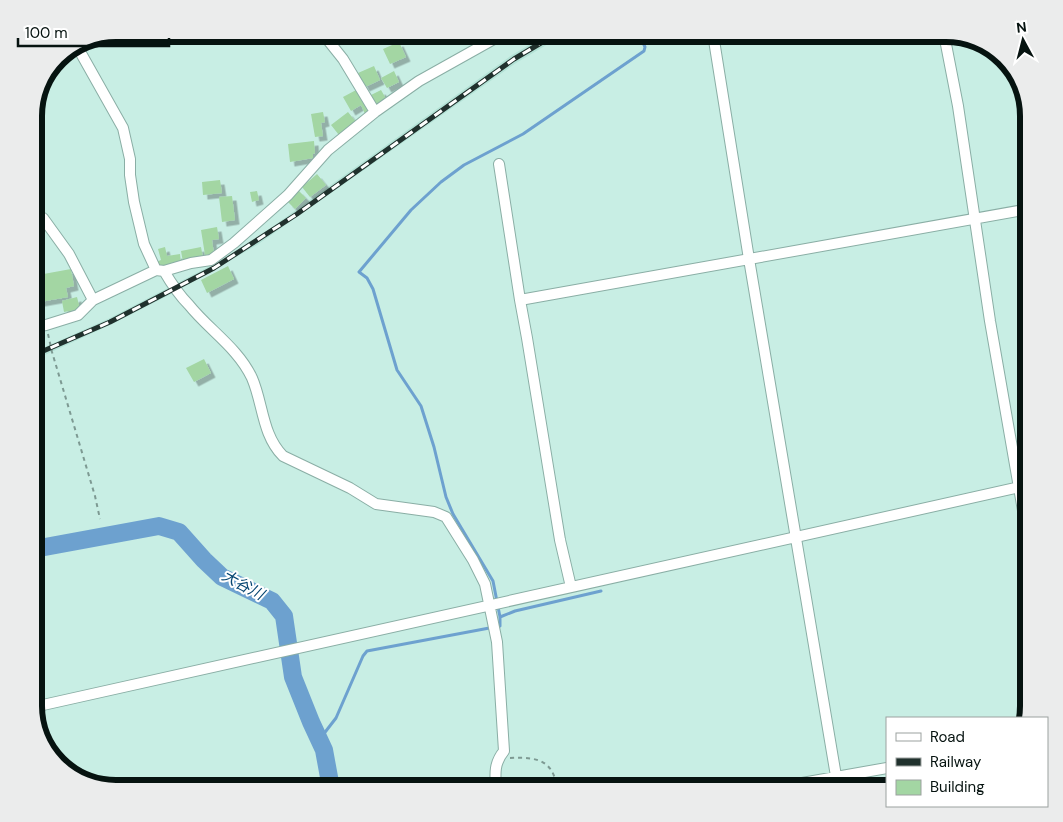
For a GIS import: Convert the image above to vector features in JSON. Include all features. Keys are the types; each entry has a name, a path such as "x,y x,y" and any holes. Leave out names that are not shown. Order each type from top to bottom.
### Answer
{"street":[{"path":"329,42 343,59 375,112"},
{"path":"43,326 78,315 93,300 160,270 211,260 288,195 328,150 375,112 419,81 489,42"},
{"path":"714,42 837,780"},
{"path":"946,42 958,106 990,321 1020,467"},
{"path":"80,52 123,128 130,159 134,202 144,244 160,270 189,306 234,351 246,366 253,379 266,427 278,450 283,456 350,488 376,504 434,512 446,517 473,560 496,603 494,621 504,751 497,759 496,780"},
{"path":"499,164 560,540 571,587"},
{"path":"520,300 1020,211"},
{"path":"43,218 69,254 93,300"},
{"path":"43,705 1020,487"},
{"path":"820,780 886,768"}],"path":[{"path":"46,325 100,519"},
{"path":"500,756 506,759 525,757 541,760 550,767 556,780"}],"shaded area":[{"path":"534,42 551,42 516,63 257,245 177,291 43,356 43,348 108,319 212,265 254,240 512,55"}],"building":[{"path":"399,42 406,57 390,64 383,49"},
{"path":"374,66 380,80 365,87 358,73"},
{"path":"394,71 399,82 387,88 381,78"},
{"path":"358,89 371,110 365,114 361,105 351,111 343,97"},
{"path":"381,90 388,102 377,107 371,95"},
{"path":"323,112 325,122 321,123 323,136 315,137 311,114"},
{"path":"348,112 356,122 339,135 331,125"},
{"path":"314,141 315,153 313,158 290,162 288,144"},
{"path":"317,174 326,185 310,197 302,187"},
{"path":"220,180 222,193 203,195 202,182"},
{"path":"298,190 306,198 295,209 288,202"},
{"path":"257,191 259,200 252,202 250,192"},
{"path":"232,196 235,220 222,222 219,197"},
{"path":"217,227 219,239 212,240 214,254 205,255 201,230"},
{"path":"165,247 167,256 180,254 181,263 158,267 156,262 161,260 158,249"},
{"path":"201,247 203,258 183,262 181,251"},
{"path":"228,266 234,279 207,293 201,280"},
{"path":"71,269 74,286 66,288 68,297 43,301 43,274"},
{"path":"77,297 80,309 64,312 62,301"},
{"path":"204,359 211,373 194,382 186,368"}],"waterway":[{"path":"500,617 493,581 453,514 446,497 434,447 421,406 397,370 373,289 367,278 359,272 411,210 441,182 464,165 523,134 644,51 645,47 643,42"},
{"name":"大谷川","path":"43,547 159,526 179,532 222,577 272,601 284,616 293,677 324,750 330,780"},
{"path":"319,740 336,718 363,656 367,651 500,626 500,617 515,611 601,591"}],"railway":[{"path":"43,351 110,322 214,268 297,214 514,59 543,42"}]}
